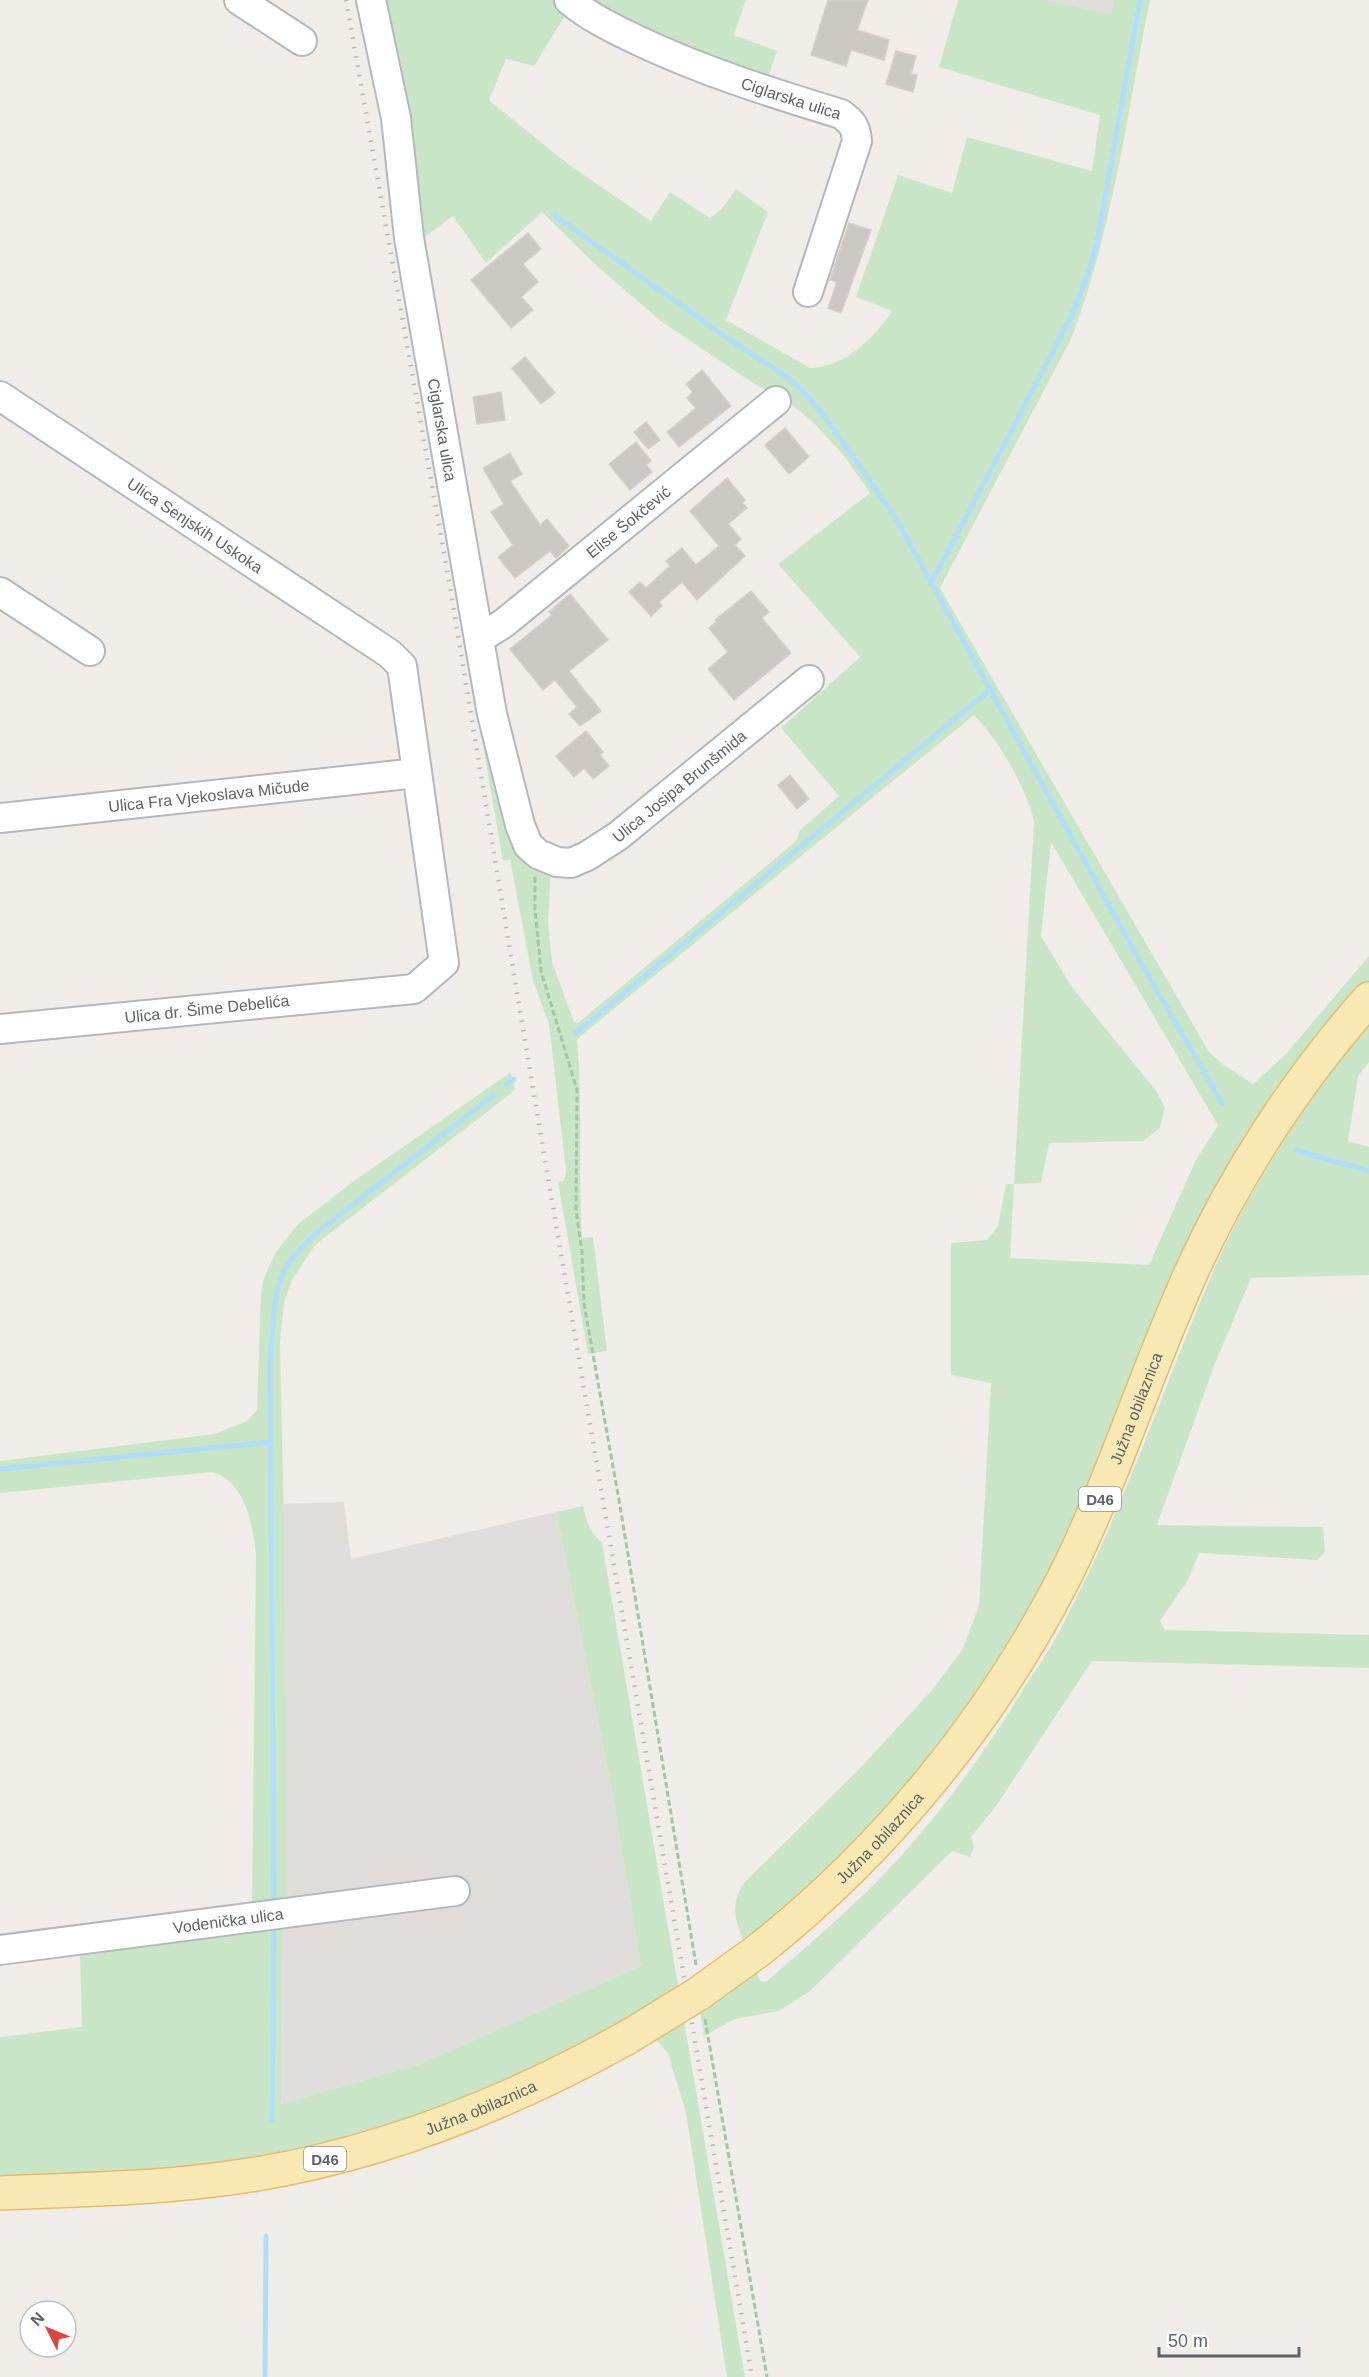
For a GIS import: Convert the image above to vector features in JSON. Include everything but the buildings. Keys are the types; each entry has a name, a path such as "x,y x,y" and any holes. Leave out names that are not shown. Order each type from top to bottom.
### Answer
{"main road":[{"name":"Južna obilaznica","path":"0,2193 123,2188 214,2180 275,2170 408,2137 478,2112 537,2085 628,2037 698,1994 797,1920 887,1831 953,1752 1019,1657 1063,1580 1102,1496 1190,1275 1209,1235 1287,1106 1369,999"}],"street":[{"path":"239,0 302,41"},
{"name":"Ciglarska ulica","path":"371,0 396,118 409,238 492,714 514,805 528,844 538,854"},
{"name":"Ciglarska ulica","path":"569,0 595,18 659,51 711,72 841,114 852,122 856,129 857,141 808,292"},
{"name":"Ulica Senjskih Uskoka","path":"0,396 390,654 402,666 417,773"},
{"name":"Elise Šokčević","path":"478,639 504,623 776,401"},
{"path":"0,592 90,651"},
{"name":"Ulica Josipa Brunšmida","path":"538,854 557,862 571,863 587,856 618,836 809,680"},
{"name":"Ulica Fra Vjekoslava Mičude","path":"0,818 417,773"},
{"name":"Ulica dr. Šime Debelića","path":"0,1029 414,989 444,963 417,773"},
{"name":"Vodenička ulica","path":"0,1950 455,1891"}],"path":[{"path":"538,854 535,909 541,971 577,1090 576,1211 582,1251 584,1304 620,1506 696,1968"},
{"path":"704,2015 767,2377"}],"shaded area":[{"path":"1046,0 1114,0 1111,14"},
{"path":"344,1502 351,1559 556,1512 612,1791 641,1966 420,2064 281,2104 283,1504"}],"green space":[{"path":"376,0 564,0 571,6 534,66 506,59 489,100 568,164 651,221 670,192 710,218 722,209 736,189 768,212 726,320 810,368 835,363 867,341 892,311 856,297 898,175 952,193 967,137 1092,171 1100,115 939,67 958,0 1046,0 1111,14 1114,0 1150,0 1118,171 1086,298 1071,339 940,588 1209,1052 1221,1063 1253,1084 1285,1055 1369,956 1369,988 1325,1039 1029,1614 948,1740 831,1868 744,1943 735,1913 736,1900 743,1884 861,1767 932,1690 962,1650 979,1606 991,1383 951,1375 951,1243 987,1240 998,1226 1006,1184 1014,1184 1034,820 1024,791 1010,764 974,715 577,1039 582,1238 593,1237 607,1351 588,1354 558,1182 564,1181 566,1171 549,1024 533,981 510,859 503,861 436,475 489,723 551,867 548,921 552,962 574,1022 578,1023 796,841 800,830 839,796 781,728 860,657 778,564 870,493 844,456 815,424 792,405 753,383 662,322 598,267 542,212 486,263 453,216 418,242","holes":["1051,842 1218,1125 1196,1160 1149,1265 1010,1258 1014,1184 1041,1183 1049,1143 1143,1141 1160,1128 1165,1108 1157,1092 1072,987 1041,936"]},
{"path":"579,0 746,0 734,35 777,51 765,86"},
{"path":"1369,1024 1369,1062 1358,1076 1348,1141 1369,1147 1369,1275 1251,1278 1214,1366 1157,1525 1323,1527 1325,1552 1317,1560 1199,1553 1188,1580 1160,1621 1165,1630 1369,1635 1369,1668 1092,1661 996,1806 971,1837 974,1847 970,1857 952,1851 810,1991 779,2011 735,2019 704,2036 695,1980 744,1943 760,1981 766,1982 884,1874 918,1837 983,1752 1058,1634 1084,1583 1123,1495 1194,1316 1228,1238 1263,1174 1303,1112"},
{"path":"511,1072 515,1090 315,1245 292,1280 284,1302 280,1342 284,1530 286,1899 252,1908 256,1554 249,1518 240,1495 224,1478 213,1472 0,1493 0,1461 214,1434 247,1421 257,1410 261,1292 264,1278 276,1252 297,1225 354,1181"},
{"path":"583,1506 591,1530 602,1542 745,2377 727,2377 686,2113 668,2053 635,2017 579,2050 416,2120 314,2149 204,2168 0,2179 0,2037 82,2027 80,1949 282,1921 281,2104 420,2064 641,1966 612,1791 556,1512"}],"waterway":[{"path":"932,582 1071,317 1088,274 1097,242 1140,0"},
{"path":"554,215 723,335 787,377 822,413 894,515 1133,949 1222,1103"},
{"path":"576,1033 991,689"},
{"path":"506,1085 514,1079"},
{"path":"274,1904 270,1362 278,1288 295,1254 315,1234 494,1095"},
{"path":"1295,1150 1369,1171"},
{"path":"0,1469 270,1442"},
{"path":"272,2121 274,1922"},
{"path":"265,2377 266,2236"}],"railway":[{"path":"346,0 451,593 752,2377"}]}
